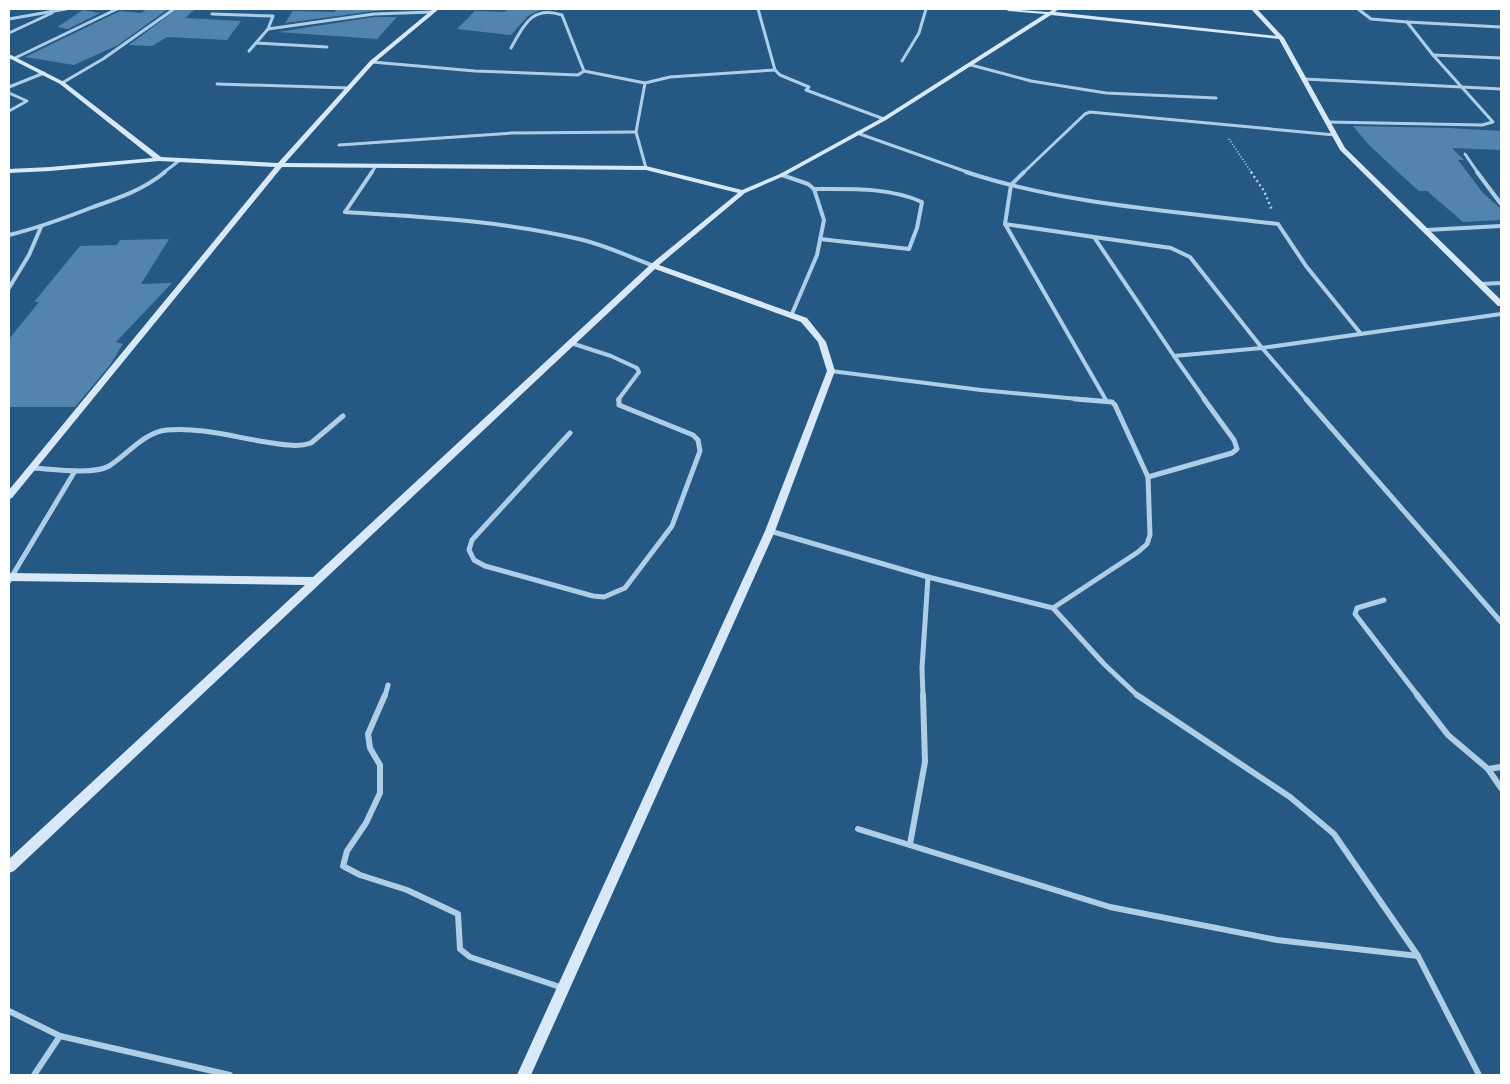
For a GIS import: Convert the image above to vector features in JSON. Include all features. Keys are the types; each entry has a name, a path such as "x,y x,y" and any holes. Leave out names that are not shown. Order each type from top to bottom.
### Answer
{"street":[{"path":"9,32 61,9"},
{"path":"9,18 66,9"},
{"path":"12,57 117,9"},
{"path":"62,83 103,59 174,9"},
{"path":"758,9 775,70 780,75 809,87 806,90 884,119"},
{"path":"902,61 919,33 926,9"},
{"path":"1008,9 1054,12 1281,38"},
{"path":"1254,9 1281,38 1342,149 1501,304"},
{"path":"1358,9 1371,19 1501,26"},
{"path":"268,29 374,14 434,10"},
{"path":"9,496 280,165 372,62 434,10"},
{"path":"510,48 533,15 556,12 562,15 584,71"},
{"path":"10,861 316,581 654,266 743,192 782,174 884,119 1054,12"},
{"path":"212,14 273,16 268,29 249,52"},
{"path":"1327,122 1482,125 1493,122 1433,55 1407,22"},
{"path":"256,42 327,47"},
{"path":"1433,55 1501,58"},
{"path":"12,57 62,83 159,159"},
{"path":"372,62 453,70 525,74 578,75 584,71 645,83 670,77 775,70"},
{"path":"971,65 1031,81 1106,93 1216,98"},
{"path":"9,87 44,74"},
{"path":"1304,79 1501,89"},
{"path":"645,83 636,132 646,168"},
{"path":"217,84 349,88"},
{"path":"9,93 27,101 9,111"},
{"path":"1106,400 1005,224 1011,185 1085,114 1090,112 1334,135"},
{"path":"339,144 512,133 636,132"},
{"path":"857,133 962,171 1011,185 1116,204 1278,224 1306,266 1361,334"},
{"path":"1466,154 1474,164 1483,183 1501,204"},
{"path":"9,171 159,159 280,165 646,168 743,192"},
{"path":"9,235 41,227 131,193 150,184 180,160"},
{"path":"376,166 345,212 462,220 523,228 584,241 804,320 822,342 831,371 770,531 524,1075"},
{"path":"782,174 808,184 814,189 824,220 817,254 791,316"},
{"path":"814,189 874,192 916,198 922,202 917,228 910,249 820,239"},
{"path":"1005,224 1171,248 1190,257 1262,348 1501,622"},
{"path":"1426,230 1501,226"},
{"path":"9,288 29,255 41,227"},
{"path":"1094,236 1174,356 1234,440 1237,449 1232,453 1148,478"},
{"path":"1480,284 1501,283"},
{"path":"1174,356 1262,348 1501,314"},
{"path":"570,433 472,540 469,550 474,560 485,566 594,596 610,595 625,588 672,526 700,451 700,445 693,435 619,405 618,400 637,377 639,372 637,368 611,356 571,343"},
{"path":"831,371 981,390 1106,400 1116,405 1148,478 1150,535 1147,544 1138,552 1053,608"},
{"path":"33,468 75,470 107,467 146,438 165,430 188,430 280,444 311,443 343,416"},
{"path":"10,578 75,470"},
{"path":"770,531 928,577 1053,608 1104,664 1143,701 1290,797 1334,834 1418,956 1480,1075"},
{"path":"910,844 925,762 922,668 928,577"},
{"path":"10,578 316,581"},
{"path":"1384,600 1357,608 1355,614 1358,620 1448,735 1488,769 1501,788"},
{"path":"388,685 383,704 368,734 370,748 380,765 380,792 366,823 347,851 343,866 360,875 407,890 458,914 460,949 470,957 563,988"},
{"path":"1488,769 1501,767"},
{"path":"858,830 910,844 1110,907 1277,940 1418,956"},
{"path":"9,1012 60,1036 230,1075"},
{"path":"34,1075 60,1036"}],"path":[{"path":"1219,125 1264,191 1278,224"}],"building":[{"path":"147,9 168,9 118,45 74,65 25,57 120,11 141,13"},
{"path":"177,9 194,10 185,18 241,21 227,40 167,37 152,46 129,45"},
{"path":"336,9 404,9 374,11 285,23 293,11 335,12"},
{"path":"509,9 540,10 528,16 511,35 457,29 475,11 504,12"},
{"path":"83,10 100,13 68,29 57,27"},
{"path":"374,17 397,17 377,39 278,32"},
{"path":"1353,126 1501,131 1501,150 1452,148 1464,160 1458,160 1483,193 1501,209 1501,220 1463,222 1427,191 1419,191 1368,144"},
{"path":"169,239 141,284 172,283 116,342 123,344 110,365 75,407 9,407 9,339 39,302 34,302 80,246 117,245 120,240"}]}
